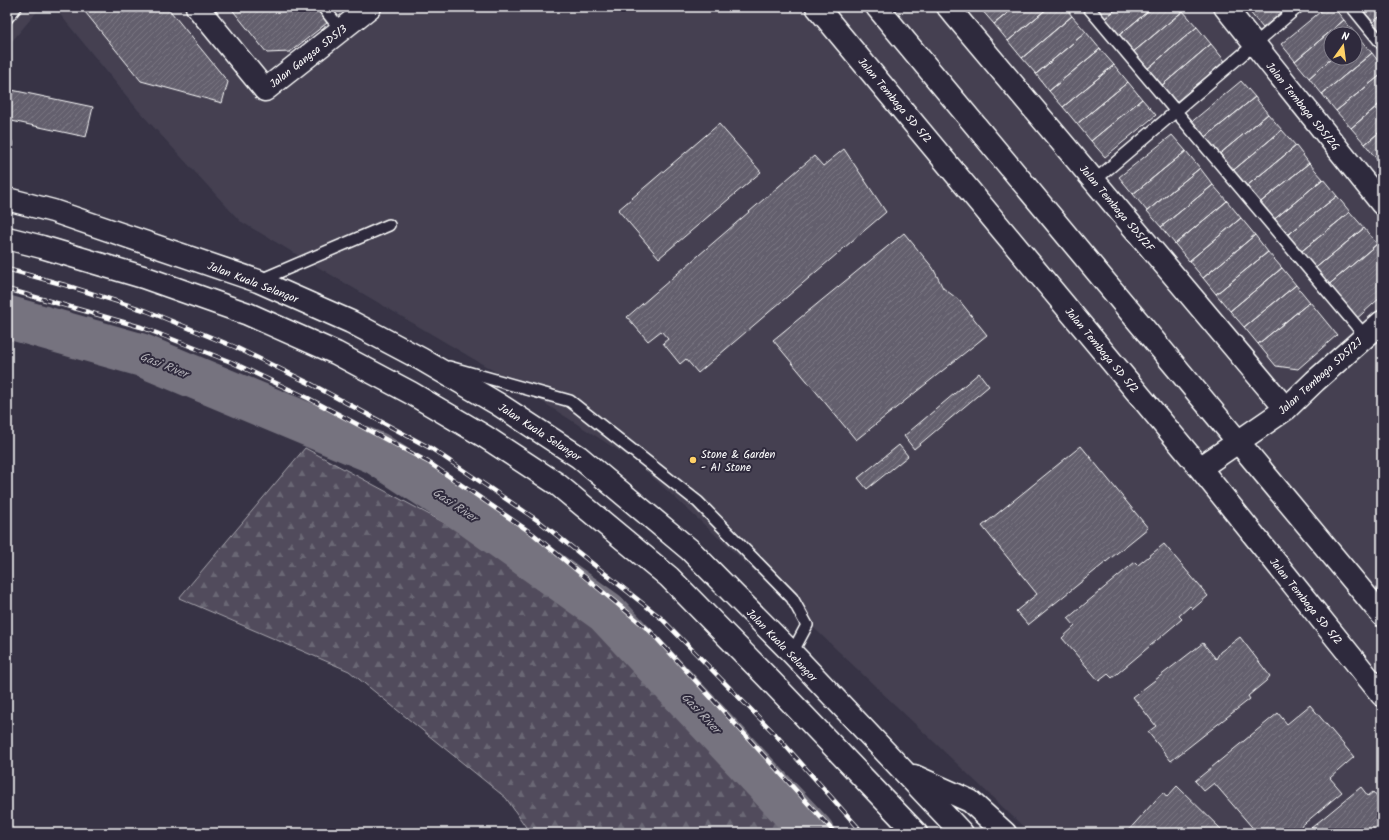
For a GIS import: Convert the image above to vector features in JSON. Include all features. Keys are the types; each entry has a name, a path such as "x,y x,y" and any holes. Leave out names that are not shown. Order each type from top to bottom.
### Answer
{"main road":[{"name":"Jalan Gangsa SD5/3","path":"197,7 265,90 370,7"},
{"name":"Jalan Tembaga SD 5/2","path":"817,7 1200,468 1382,695"},
{"path":"877,7 1382,615"},
{"name":"Jalan Tembaga SD5/2F","path":"948,7 1286,409"},
{"name":"Jalan Tembaga SD5/2G","path":"1225,7 1382,204"},
{"name":"Jalan Kuala Selangor","path":"7,199 53,211 258,281 351,322 421,359 498,404 579,457 690,550 792,654 962,833"},
{"path":"7,238 143,277 248,314 329,350 418,397 484,436 557,484 669,577 916,833"},
{"name":"Jalan Tembaga SD5/2J","path":"1200,468 1237,441 1286,409 1382,322"},
{"path":"904,771 970,801 1005,833"}],"lane":[{"path":"7,18 16,7"},
{"path":"323,7 341,30"},
{"path":"1088,7 1365,336"},
{"path":"1094,181 1175,110 1298,7"},
{"path":"1352,7 1382,44"},
{"path":"258,281 389,225"},
{"path":"421,359 570,401 692,498 792,598 807,625 792,654"}],"shaded area":[{"path":"7,7 41,7 7,47"},
{"path":"54,7 1382,7 1382,833 1030,833 736,554 635,461 494,371 240,221 138,110"}],"green space":[{"path":"305,448 523,565 606,634 792,833 530,833 506,798 349,671 179,598"}],"building":[{"path":"81,7 167,7 228,82 222,103 141,81"},
{"path":"230,7 315,7 327,23 290,52 267,53"},
{"path":"1015,7 994,24 980,8"},
{"path":"1015,7 1049,7 1008,41 994,24"},
{"path":"1049,7 1065,7 1072,16 1022,58 1008,41"},
{"path":"1093,7 1119,7 1104,19"},
{"path":"1119,7 1153,7 1118,36 1104,19"},
{"path":"1153,7 1180,7 1183,11 1132,53 1118,36"},
{"path":"1255,7 1288,7 1263,28 1249,11"},
{"path":"1326,7 1333,7 1344,20 1337,26 1323,26 1323,38 1295,61 1281,44"},
{"path":"1360,7 1382,7 1382,15 1373,22"},
{"path":"1183,11 1197,27 1146,70 1132,53"},
{"path":"1382,15 1382,34 1373,22"},
{"path":"1072,16 1086,32 1036,74 1022,58"},
{"path":"1344,20 1349,26 1337,26"},
{"path":"1197,27 1211,44 1160,87 1146,70"},
{"path":"1086,32 1100,49 1049,91 1036,74"},
{"path":"1323,38 1323,66 1309,78 1295,61"},
{"path":"1363,43 1372,53 1363,60"},
{"path":"1211,44 1225,61 1174,104 1160,87"},
{"path":"1100,49 1114,65 1063,107 1049,91"},
{"path":"1372,53 1382,66 1382,74 1336,111 1322,94 1356,66 1363,66 1363,60"},
{"path":"1114,65 1128,82 1077,124 1063,107"},
{"path":"1323,66 1356,66 1322,94 1309,78"},
{"path":"1382,74 1382,102 1351,128 1336,111"},
{"path":"1241,81 1255,97 1202,140 1189,124"},
{"path":"1128,82 1142,99 1091,141 1077,124"},
{"path":"7,89 93,107 86,137 7,120"},
{"path":"1255,97 1268,114 1216,157 1202,140"},
{"path":"1142,99 1156,115 1105,157 1091,141"},
{"path":"1382,102 1382,130 1365,144 1351,128"},
{"path":"1268,114 1282,130 1230,173 1216,157"},
{"path":"719,124 761,172 659,258 618,210"},
{"path":"1282,130 1296,146 1243,189 1230,173"},
{"path":"1382,130 1382,158 1378,161 1365,144"},
{"path":"1172,135 1186,151 1133,194 1119,177"},
{"path":"7,140 13,142 8,165 7,164"},
{"path":"1296,146 1309,163 1257,205 1243,189"},
{"path":"844,149 886,212 698,373 686,359 680,364 663,343 668,339 661,331 648,341 627,317 814,156 823,166"},
{"path":"1186,151 1200,168 1147,211 1133,194"},
{"path":"1309,163 1323,179 1271,222 1257,205"},
{"path":"1200,168 1213,185 1161,227 1147,211"},
{"path":"1323,179 1337,196 1284,238 1271,222"},
{"path":"1213,185 1227,201 1175,244 1161,227"},
{"path":"1337,196 1350,212 1298,254 1284,238"},
{"path":"1227,201 1241,218 1189,261 1175,244"},
{"path":"1350,212 1364,228 1312,271 1298,254"},
{"path":"1241,218 1255,235 1203,278 1189,261"},
{"path":"1364,228 1377,244 1326,287 1312,271"},
{"path":"904,233 933,268 943,288 959,300 987,335 856,440 773,340"},
{"path":"1255,235 1268,252 1216,294 1203,278"},
{"path":"1377,244 1382,251 1382,296 1354,321 1326,287"},
{"path":"1268,252 1282,268 1230,311 1216,294"},
{"path":"1282,268 1296,285 1244,327 1230,311"},
{"path":"1296,285 1310,302 1258,344 1244,327"},
{"path":"1310,302 1337,335 1298,369 1276,366 1258,344"},
{"path":"979,373 989,386 914,449 904,436"},
{"path":"899,445 908,456 867,489 858,478"},
{"path":"1081,446 1148,528 1028,625 1016,611 1037,594 982,526"},
{"path":"1164,544 1208,596 1193,609 1190,606 1179,616 1182,619 1112,678 1108,674 1099,681 1062,638 1075,626 1068,618 1135,562 1138,565"},
{"path":"1240,637 1270,676 1248,696 1250,699 1171,761 1148,732 1156,726 1133,697 1203,643 1216,659 1220,652"},
{"path":"1310,705 1354,757 1330,778 1342,792 1293,833 1257,833 1214,783 1204,791 1195,781 1278,713 1287,724"},
{"path":"1177,786 1225,833 1126,833 1163,792 1167,797"},
{"path":"1361,787 1368,796 1373,792 1382,803 1382,833 1305,833"}],"waterway":[{"name":"Gasi River","path":"7,317 141,355 376,453 469,514 606,612 813,833"}],"railway":[{"path":"7,269 65,285 147,311 235,347 311,384 432,449 540,522 661,618 776,735 863,833"},
{"path":"7,289 141,327 231,362 308,398 428,462 533,534 650,631 835,833"}],"place":[{"name":"Stone & Garden - A1 Stone","path":"693,460"}]}
